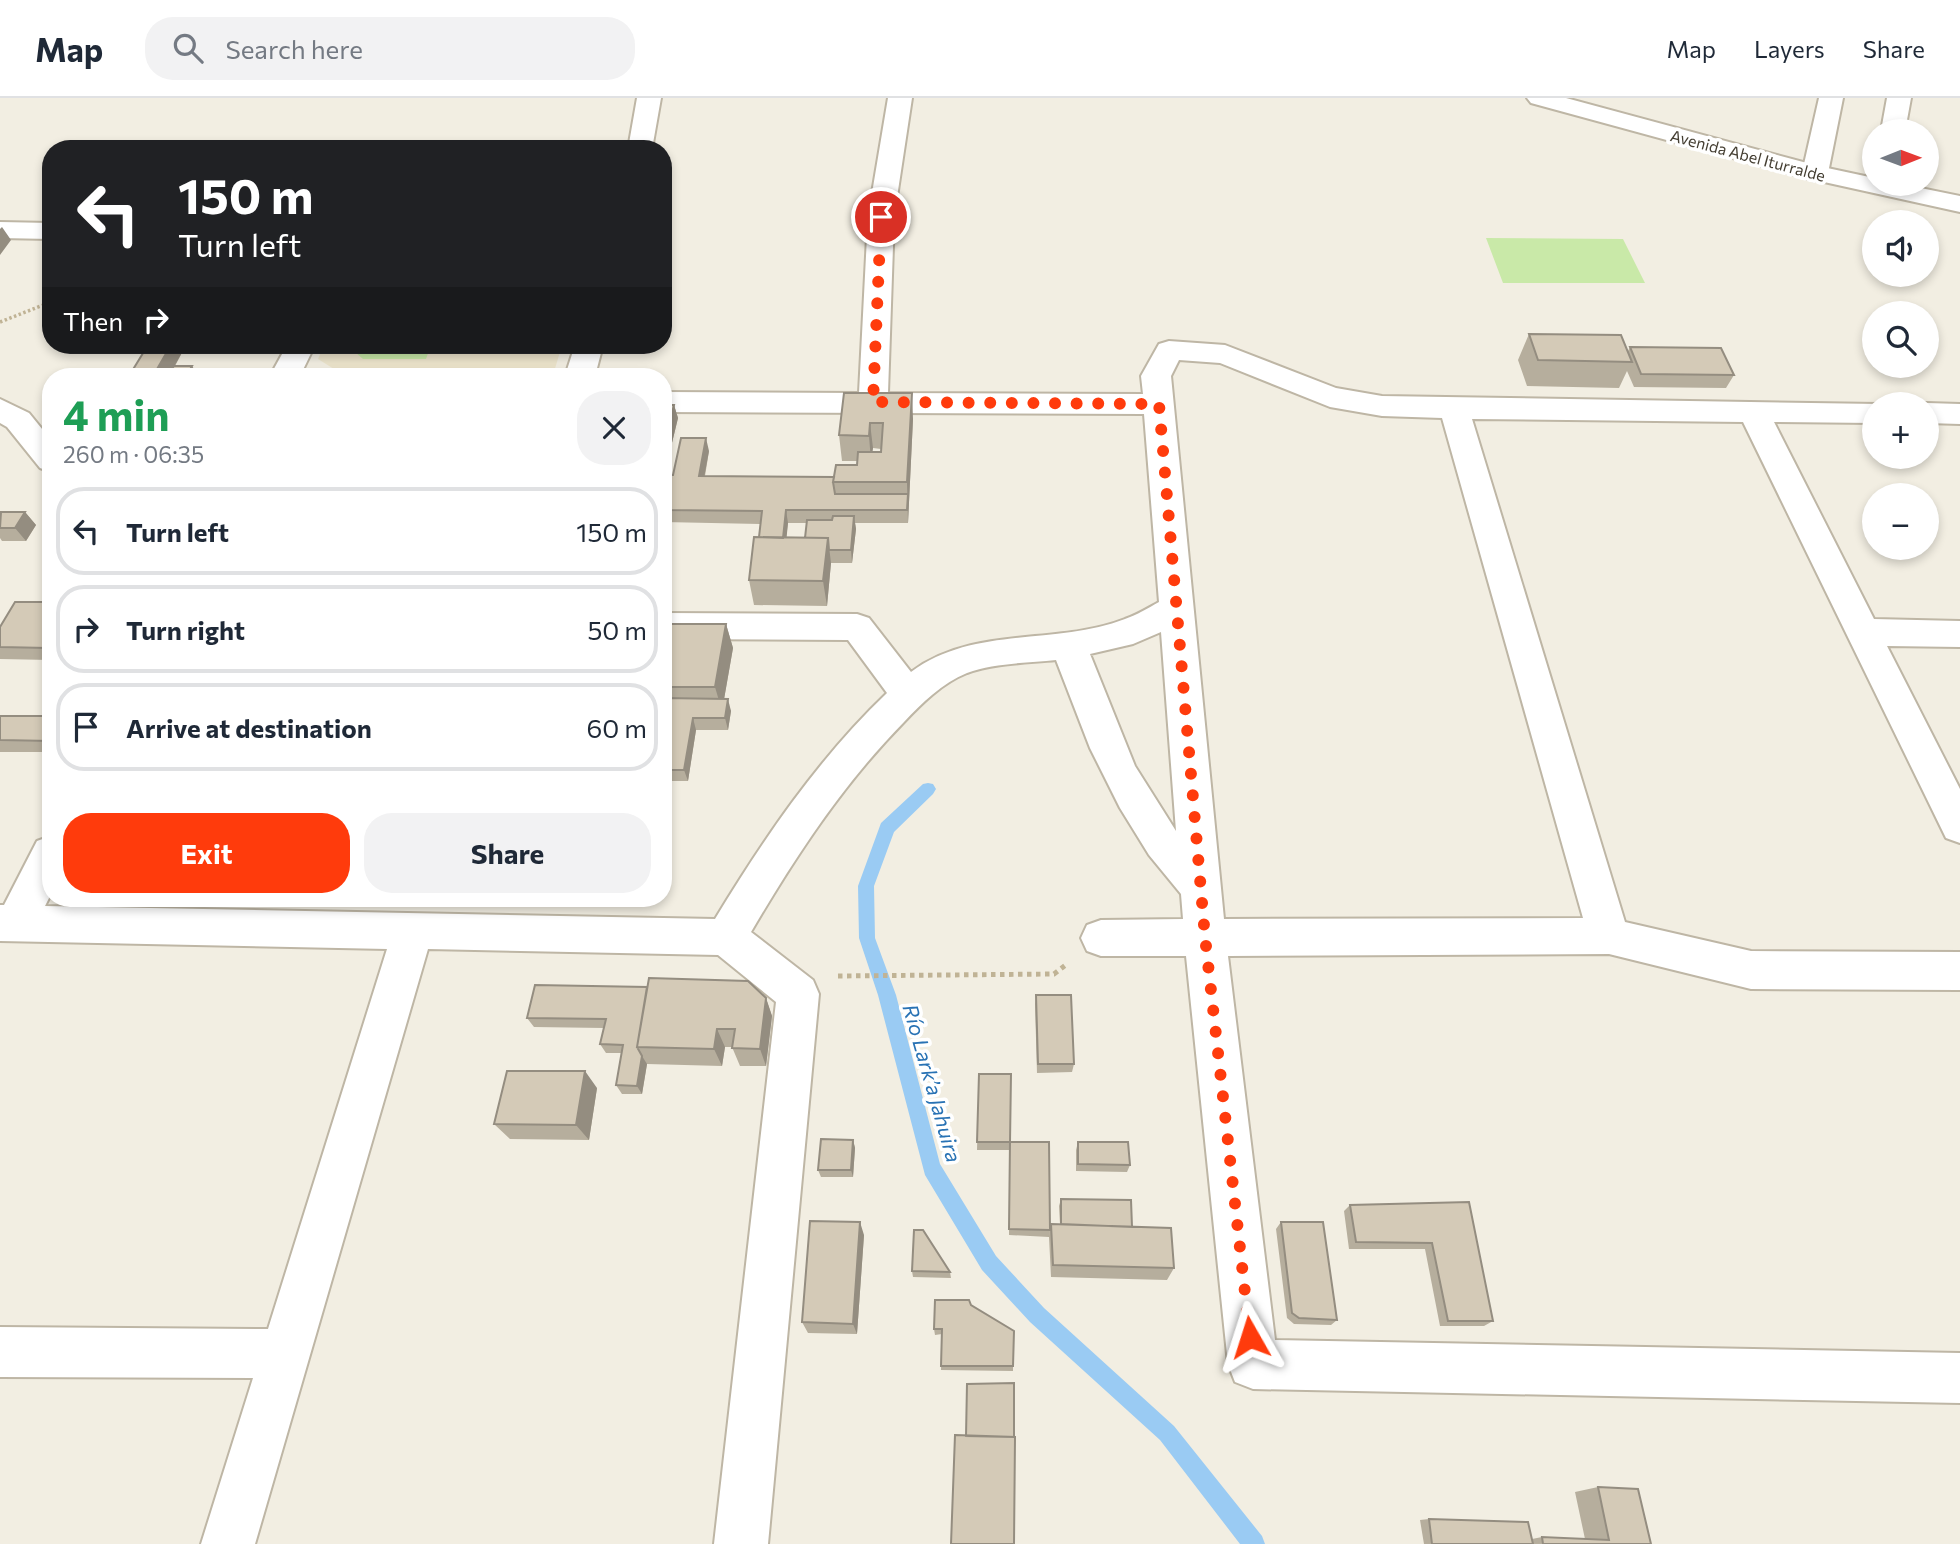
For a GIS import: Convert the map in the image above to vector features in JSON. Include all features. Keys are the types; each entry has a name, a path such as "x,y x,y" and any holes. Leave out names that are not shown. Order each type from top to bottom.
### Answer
{"street":[{"path":"642,140 649,98"},
{"path":"873,402 881,217 900,98"},
{"name":"Avenida Abel Iturralde","path":"1538,98 1815,173 1862,182"},
{"path":"1815,173 1831,98"},
{"path":"1895,119 1899,98"},
{"name":"Avenida Abel Iturralde","path":"1927,196 1960,204"},
{"path":"0,230 42,231"},
{"path":"1862,413 1382,406 1330,397 1225,354 1169,349 1156,376 1205,937 1253,1364 1960,1378"},
{"path":"672,402 1159,404"},
{"path":"0,409 18,420 42,450"},
{"path":"1454,409 1609,936"},
{"path":"1753,411 1960,827"},
{"path":"1939,413 1960,414"},
{"path":"726,937 772,860 808,808 858,745 908,694 945,668 1003,652 1069,645 1133,631 1176,608"},
{"path":"672,626 857,627 908,694"},
{"path":"1863,632 1960,634"},
{"path":"1069,645 1086,695 1120,774 1161,841 1201,888"},
{"path":"8,923 42,868"},
{"path":"8,923 412,933 726,937 798,994 741,1544"},
{"path":"228,1544 412,933"},
{"path":"1101,938 1609,936 1751,971 1960,971"},
{"path":"0,1352 286,1354"}],"path":[{"path":"0,323 42,306"},
{"path":"824,976 1054,974 1101,938"}],"shaded area":[{"path":"320,354 559,354 555,368 332,368 318,359"}],"green space":[{"path":"1486,238 1623,239 1645,283 1503,283"},
{"path":"357,354 428,354 426,359 363,359"}],"building":[{"path":"1529,334 1621,335 1632,362 1538,360"},
{"path":"1630,347 1721,348 1734,375 1641,374"},
{"path":"142,354 166,354 158,368 134,368"},
{"path":"174,366 192,366 191,368 173,368"},
{"path":"844,393 912,393 907,482 833,482 836,465 857,465 858,452 881,452 883,423 870,423 869,436 839,435"},
{"path":"681,438 706,438 699,476 834,477 835,494 908,494 907,510 786,510 783,538 759,537 762,511 672,510 673,475"},
{"path":"1,512 25,512 15,528 0,528"},
{"path":"833,516 854,516 851,550 829,550 828,538 805,538 807,520 832,520"},
{"path":"754,537 828,538 823,581 749,580"},
{"path":"15,602 42,602 42,648 0,647 0,627"},
{"path":"672,624 726,624 715,687 672,687"},
{"path":"672,698 728,699 725,718 693,718 684,770 672,770"},
{"path":"0,716 42,716 42,741 0,740"},
{"path":"649,978 748,981 766,998 760,1049 732,1048 735,1029 717,1029 714,1049 637,1047"},
{"path":"535,985 647,987 637,1047 642,1056 637,1086 616,1085 623,1045 600,1044 606,1019 527,1018"},
{"path":"1036,995 1071,995 1074,1064 1038,1064"},
{"path":"507,1071 585,1071 576,1125 494,1124"},
{"path":"979,1074 1011,1074 1010,1142 977,1142"},
{"path":"821,1139 853,1140 851,1170 818,1170"},
{"path":"1010,1142 1049,1142 1050,1230 1009,1229"},
{"path":"1078,1142 1128,1142 1130,1165 1078,1164"},
{"path":"1061,1199 1131,1200 1132,1227 1061,1224"},
{"path":"1469,1202 1493,1321 1448,1321 1432,1243 1356,1242 1350,1205"},
{"path":"810,1221 860,1222 853,1324 802,1322"},
{"path":"1281,1222 1323,1222 1337,1320 1299,1318 1292,1313"},
{"path":"1051,1224 1171,1228 1174,1268 1053,1265"},
{"path":"914,1230 923,1230 950,1272 912,1271"},
{"path":"935,1300 969,1300 971,1305 1014,1331 1013,1366 941,1366 942,1329 934,1329"},
{"path":"1014,1383 1014,1437 966,1436 967,1384"},
{"path":"955,1435 1015,1437 1014,1544 951,1544"},
{"path":"1598,1487 1638,1489 1651,1544 1543,1544 1542,1537 1609,1540"},
{"path":"1429,1519 1528,1522 1533,1544 1432,1544"}],"waterway":[{"name":"Río Lark’a Jahuira","path":"928,789 887,828 866,886 867,938 887,995 932,1168 989,1263 1037,1315 1167,1433 1254,1544"}],"route":[{"path":"881,217 873,402 1159,404 1205,937 1250,1337"}]}
